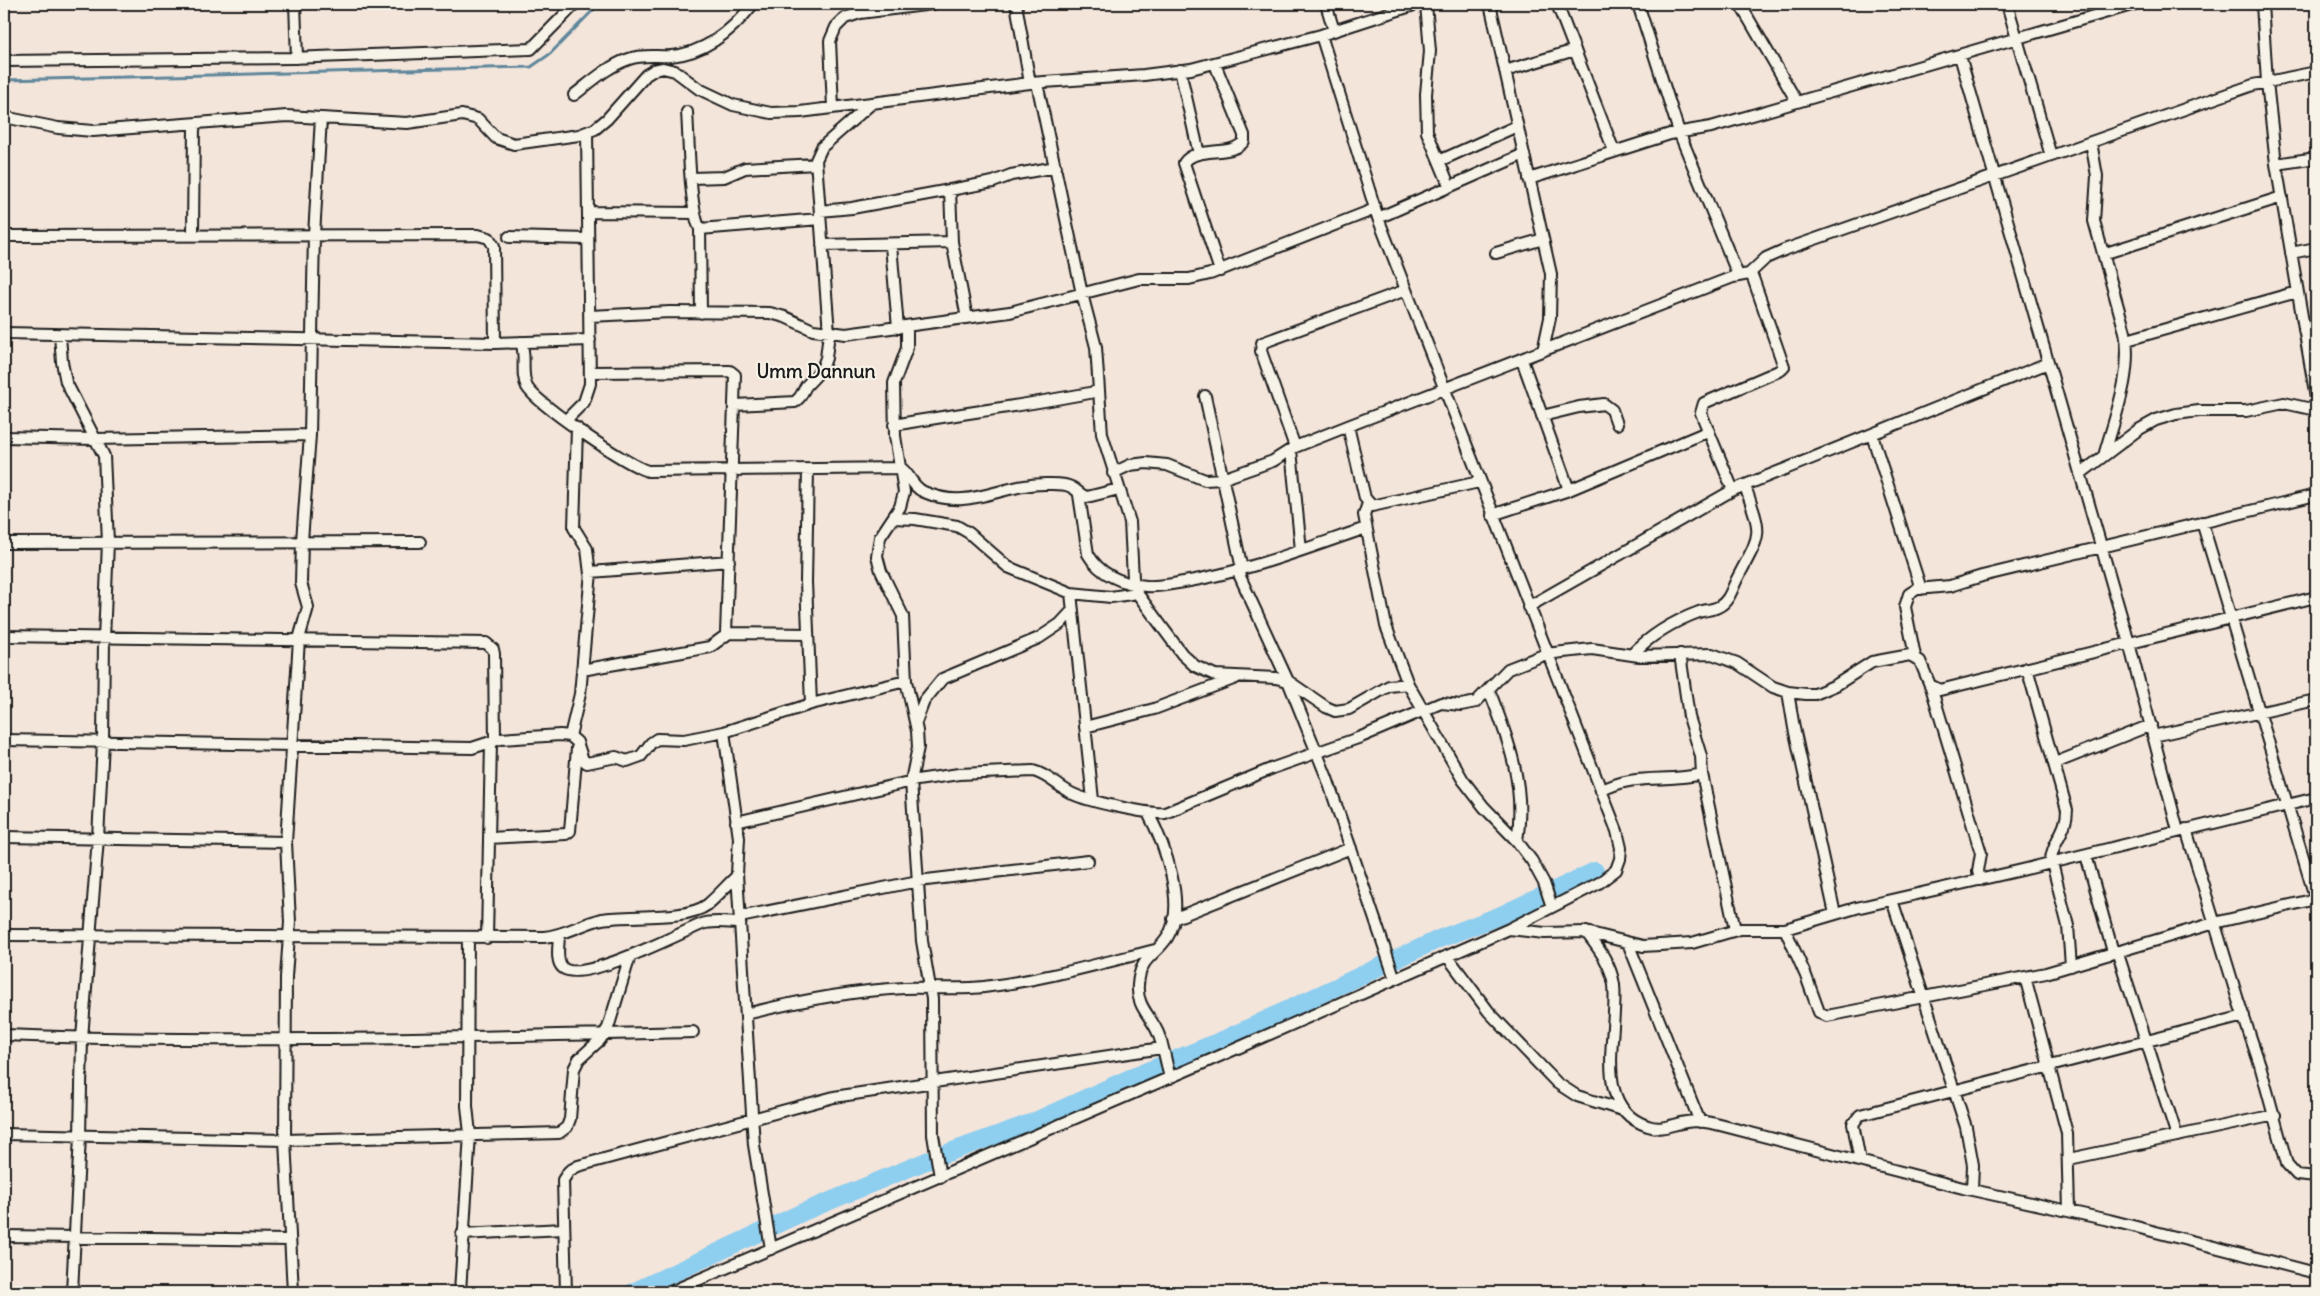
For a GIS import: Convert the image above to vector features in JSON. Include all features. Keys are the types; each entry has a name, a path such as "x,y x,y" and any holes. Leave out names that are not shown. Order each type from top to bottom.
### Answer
{"street":[{"path":"295,4 297,58"},
{"path":"4,61 297,58 531,49 575,4"},
{"path":"574,95 612,67 627,60 647,55 668,56 698,49 717,40 734,27 753,4"},
{"path":"833,108 830,41 836,26 844,18 860,13 932,4"},
{"path":"1016,4 1056,167 1082,294 1096,347 1102,434 1113,474 1127,512 1132,536 1136,589 1140,600 1188,661 1209,673 1276,678 1288,681 1326,707 1340,711 1354,708 1389,686 1408,684"},
{"path":"1326,4 1334,31"},
{"path":"4,118 58,128 94,131 287,116 407,123 468,115 482,122 496,138 509,144 587,132 607,119 650,72 659,68 675,71 710,95 744,108 785,113 1034,83 1180,70 1215,64 1334,31 1388,8 1416,4"},
{"path":"1426,4 1430,51 1427,132 1449,185"},
{"path":"1490,4 1551,274 1550,318 1543,351"},
{"path":"1557,4 1614,151"},
{"path":"1638,4 1678,132 1738,275"},
{"path":"1740,4 1797,102"},
{"path":"2007,4 2051,156"},
{"path":"1529,179 1678,132 1703,129 2135,4"},
{"path":"2262,4 2267,82 2276,164 2316,398"},
{"path":"670,1292 1170,1078 1509,929 1599,883 1616,870 1621,848 1601,791 1376,214 1321,35"},
{"path":"1505,71 1575,50"},
{"path":"667,68 668,56"},
{"path":"1960,56 2129,643 2153,736 2244,1016 2288,1168 2297,1175 2316,1177"},
{"path":"1215,64 1245,138 1242,144 1238,146 1199,154 1184,163 1220,271"},
{"path":"1180,70 1199,154"},
{"path":"1113,474 1130,465 1146,463 1167,465 1205,480 1222,479 1273,461 1293,449 1348,426 1738,275 1749,274 1766,258 1784,250 2267,82 2316,72"},
{"path":"735,405 791,403 798,400 806,386 819,374 825,364 829,333 816,156 822,147 871,104"},
{"path":"687,112 691,178 700,228 701,313"},
{"path":"294,1292 285,1140 285,1040 289,938 286,842 299,639 308,607 301,583 302,541 310,435 314,235 321,118"},
{"path":"193,235 194,124"},
{"path":"1439,161 1517,126"},
{"path":"566,420 584,402 589,390 590,316 587,132"},
{"path":"2091,142 2097,176 2094,221 2127,340 2125,376 2104,456"},
{"path":"590,316 770,313 785,317 812,330 846,334 1010,312 1139,279 1189,279 1220,271 1376,214 1524,154"},
{"path":"2276,164 2316,158"},
{"path":"691,178 724,177 745,168 816,164"},
{"path":"700,228 820,215 993,182 1011,175 1056,167"},
{"path":"950,190 952,242 966,318"},
{"path":"2103,254 2282,197"},
{"path":"588,212 696,213"},
{"path":"4,236 478,235 489,238 494,246 495,343"},
{"path":"509,238 588,239"},
{"path":"1496,253 1542,239"},
{"path":"822,245 891,245 952,242"},
{"path":"891,245 907,348 894,383 894,425 904,492 900,507 880,537 877,556 881,571 903,616 906,681 916,723 918,747 911,781 923,952 933,1015 933,1135 940,1177"},
{"path":"2291,253 2316,248"},
{"path":"1733,490 1701,413 1704,403 1784,367 1754,278 1749,274"},
{"path":"1301,550 1293,449 1261,351 1262,343 1406,290"},
{"path":"2127,340 2297,292"},
{"path":"2304,330 2316,329"},
{"path":"4,333 495,343 590,340"},
{"path":"60,335 66,382 104,456 108,542 104,639 103,742 98,838 88,936 82,1038 80,1136 72,1292"},
{"path":"520,342 525,356 524,380 528,389 577,428 642,469 658,472 901,468"},
{"path":"1522,360 1569,490"},
{"path":"1528,607 1733,490 2048,363"},
{"path":"582,670 710,647 726,634 736,380 730,371 590,372"},
{"path":"894,425 1032,404 1098,391"},
{"path":"1205,396 1240,570 1317,752 1395,979"},
{"path":"2080,474 2146,425 2176,414 2246,411 2284,403 2316,410"},
{"path":"1542,416 1604,404 1612,410 1617,424"},
{"path":"1348,426 1368,503 1364,513 1366,528 1386,626 1408,684 1425,710 1463,780 1484,807 1517,841 1538,872 1552,907"},
{"path":"489,838 566,834 570,831 574,739 590,574 587,549 574,528 577,428"},
{"path":"1492,515 1569,490 1709,431"},
{"path":"4,437 94,438 310,435"},
{"path":"1872,435 1921,588"},
{"path":"901,468 919,489 951,500 972,499 1015,486 1045,484 1069,485 1080,494 1091,497 1119,489"},
{"path":"808,470 806,634 811,704"},
{"path":"1368,503 1372,506 1479,482"},
{"path":"1631,654 1643,643 1668,627 1700,612 1718,607 1729,596 1758,539 1757,522 1745,486"},
{"path":"1080,494 1088,554 1107,574 1136,589"},
{"path":"1980,880 1978,871 1981,853 1931,687 1920,661 1915,656 1905,603 1911,592 1921,588 1956,585 1982,576 2101,546 2316,495"},
{"path":"893,518 915,519 957,526 969,533 1008,567 1071,593 1111,597 1136,589 1212,578 1366,528"},
{"path":"1785,929 1822,1015 1827,1016 2025,977 2071,966 2115,951 2214,923 2316,900 2202,522"},
{"path":"4,543 420,542"},
{"path":"590,574 593,571 729,561"},
{"path":"1071,593 1093,800"},
{"path":"1931,687 1940,690 2316,597"},
{"path":"916,723 924,701 942,679 1039,638 1060,624 1073,610"},
{"path":"726,634 806,634"},
{"path":"4,636 104,639 299,639 488,644 494,654 487,938"},
{"path":"736,822 911,781 959,774 1033,770 1051,778 1072,794 1148,813 1170,811 1445,702 1461,705 1472,704 1480,700 1508,669 1546,654 1592,649 1631,654 1703,653 1721,656 1737,662 1766,683 1788,692 1814,694 1846,680 1872,662 1888,657 1915,656"},
{"path":"1680,654 1689,717 1701,756 1702,774 1735,930"},
{"path":"2027,668 2066,804 2067,816 2062,834 2053,849 2051,863 2068,926 2071,966"},
{"path":"1085,727 1154,709 1241,676"},
{"path":"574,739 583,760 587,763 616,757 627,761 641,756 651,743 657,739 684,740 724,732 811,704 906,681"},
{"path":"1489,690 1518,776 1521,804 1517,841"},
{"path":"1788,692 1797,745 1835,914"},
{"path":"2153,736 2316,700"},
{"path":"2055,763 2151,725"},
{"path":"724,732 740,846 737,876 756,1166 771,1249"},
{"path":"4,740 472,748 493,742 574,739"},
{"path":"1601,791 1617,784 1642,778 1677,778 1702,774"},
{"path":"1509,929 1544,934 1586,932 1611,936 1628,943 1643,946 1685,944 1735,930 1785,929 1835,914 2316,798"},
{"path":"1148,813 1162,842 1170,866 1174,892 1173,918 1168,937 1142,967 1138,992 1140,1004 1155,1027 1170,1078"},
{"path":"4,837 286,842"},
{"path":"1173,918 1350,848"},
{"path":"2086,855 2115,951 2177,1136"},
{"path":"559,935 560,963 566,970 595,969 704,924 740,920 918,881 1088,861"},
{"path":"4,936 544,937 559,935 599,920 677,914 697,909 706,906 737,876"},
{"path":"1892,900 1972,1152 1972,1190"},
{"path":"1586,932 1604,956 1612,975 1614,997 1612,1058 1614,1092 1622,1110"},
{"path":"460,1292 462,1234 470,1134 467,1106 468,938"},
{"path":"1628,943 1700,1122"},
{"path":"746,1014 840,994 930,988 982,987 1031,980 1155,950"},
{"path":"4,1134 285,1140 559,1133 564,1130 570,1119 574,1068 583,1054 605,1034 611,1022 630,956"},
{"path":"1447,956 1489,1012 1556,1083 1578,1096 1622,1110 1651,1127 1665,1128 1687,1122 1700,1122 2316,1273"},
{"path":"2025,977 2067,1133 2069,1211"},
{"path":"1860,1161 1853,1127 1857,1116 2244,1016"},
{"path":"4,1036 285,1040 467,1038 693,1032"},
{"path":"566,1292 563,1180 573,1168 834,1098 1162,1048"},
{"path":"2069,1159 2274,1116"},
{"path":"462,1234 564,1229"},
{"path":"4,1236 290,1240"}],"waterway":[{"path":"4,80 531,67 550,54 599,4"},
{"path":"633,1292 801,1213 936,1157 1033,1122 1130,1078 1227,1038 1439,939 1499,916 1595,871"}],"district":[{"name":"Umm Dannun","path":"816,371"}]}
